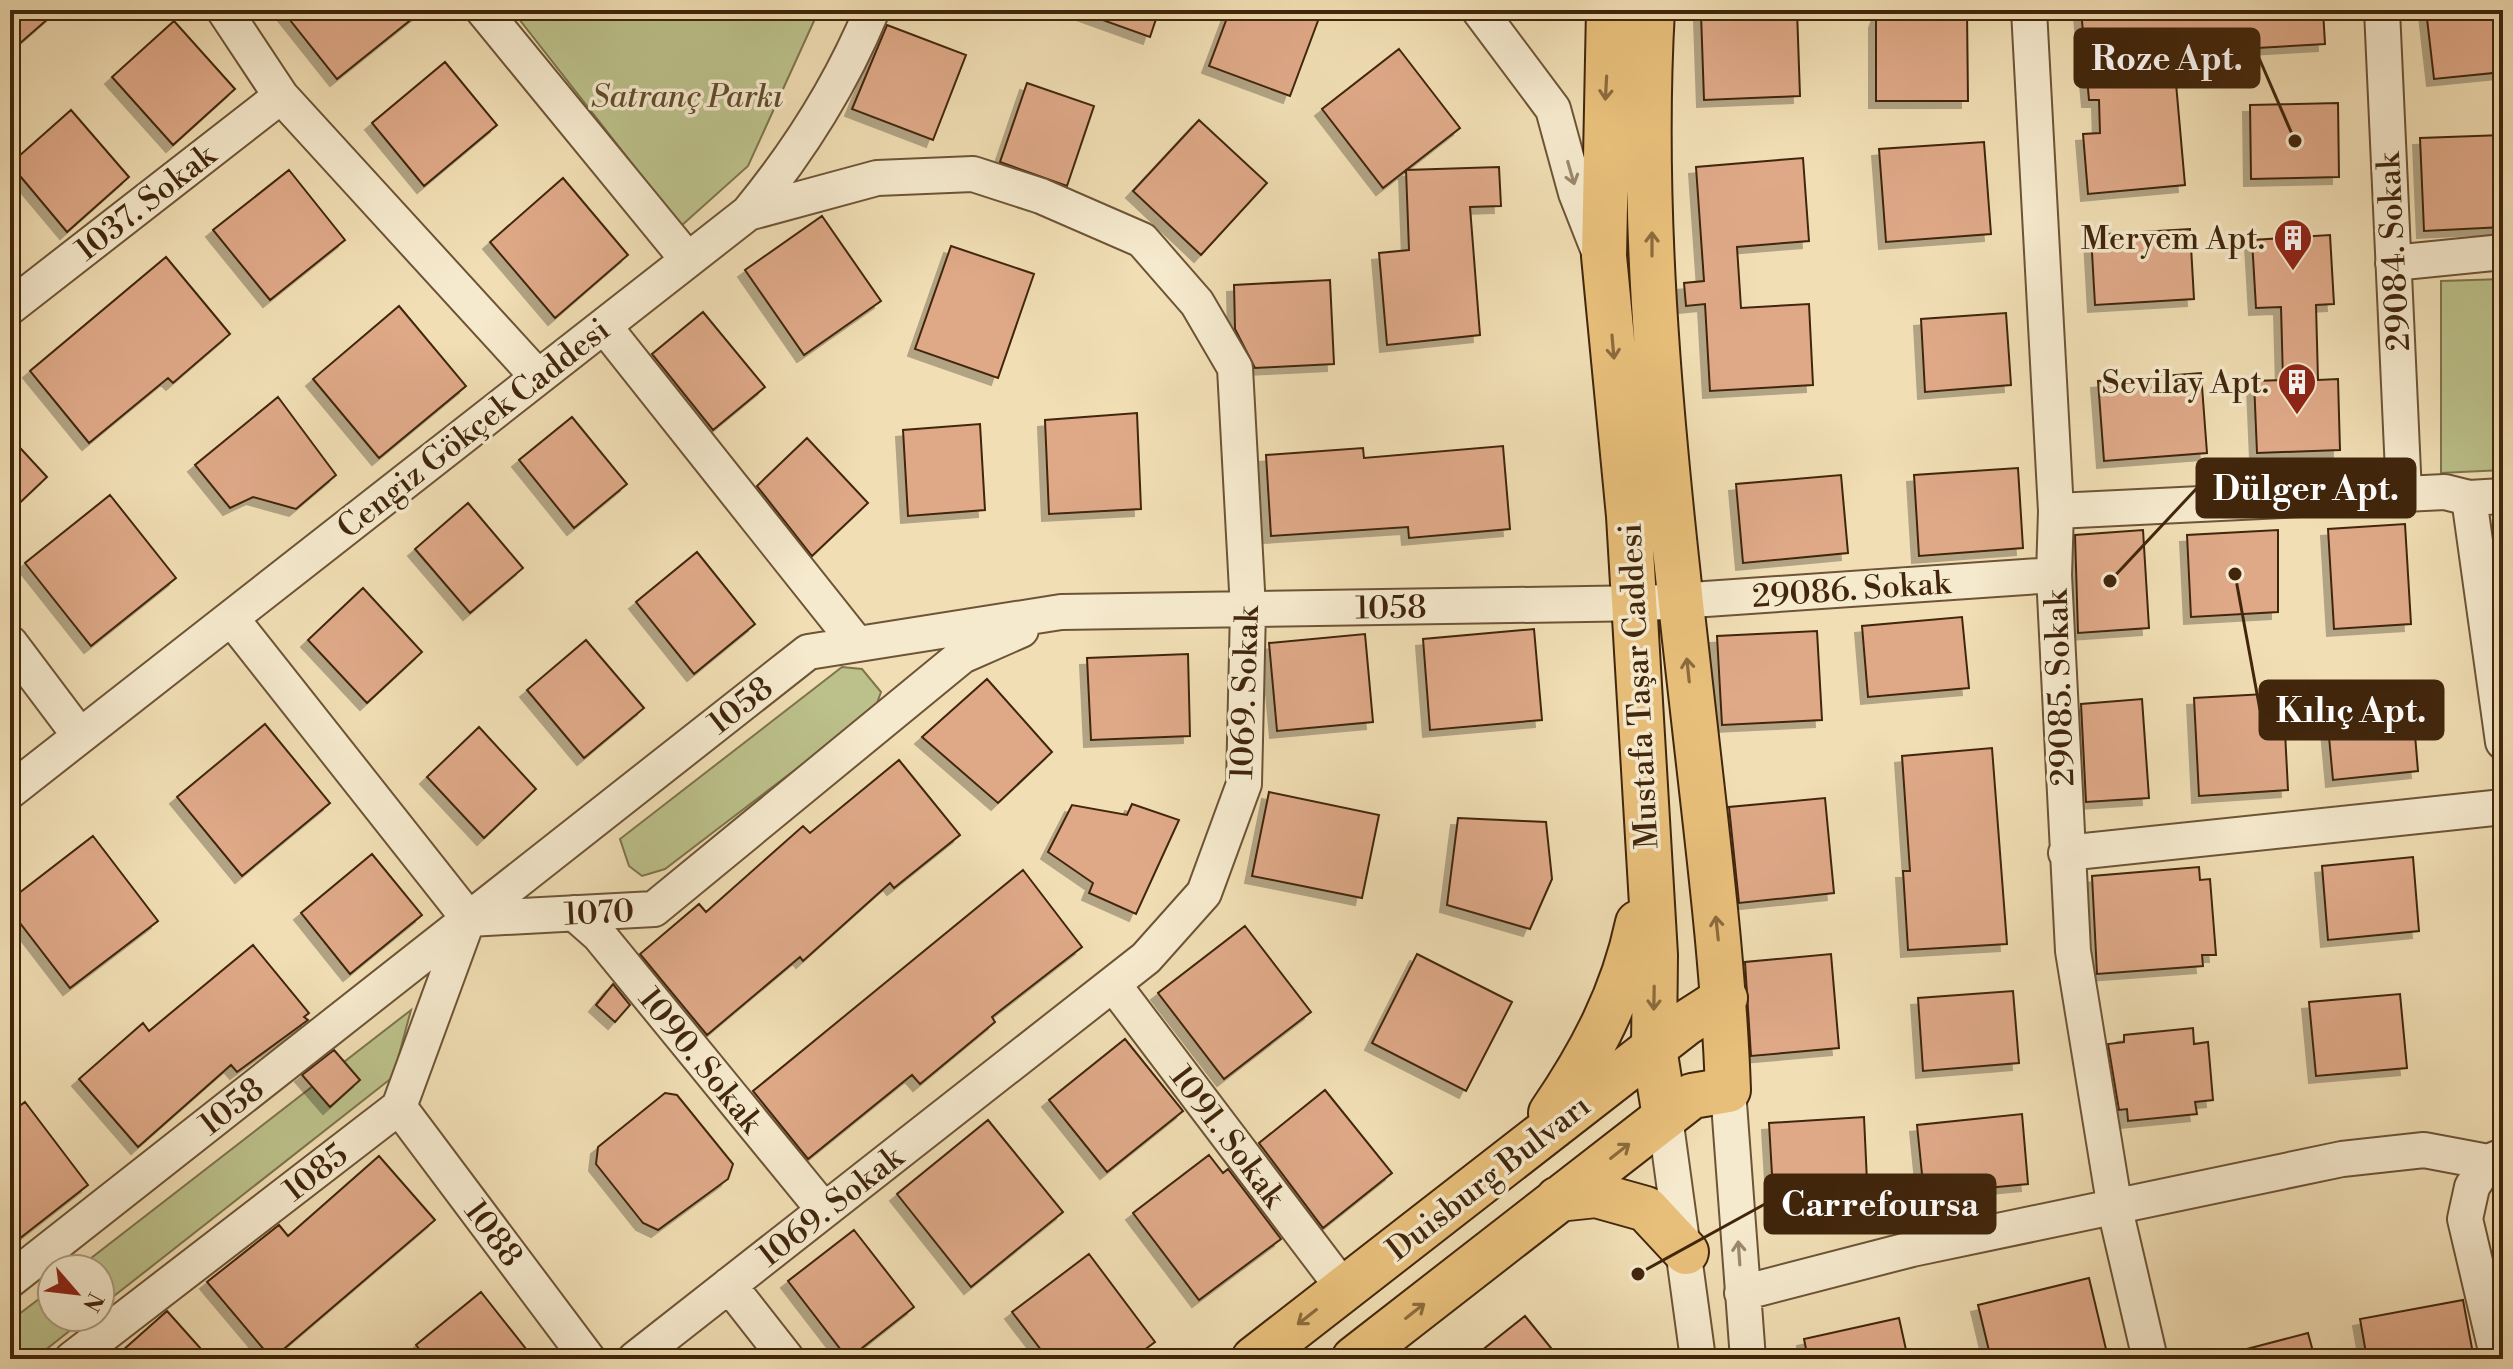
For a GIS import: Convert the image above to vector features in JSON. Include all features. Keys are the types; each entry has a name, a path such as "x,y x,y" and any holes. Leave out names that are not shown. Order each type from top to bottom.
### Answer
{"main road":[{"name":"Mustafa Taşar Caddesi","path":"1609,10 1605,109 1605,266 1629,516 1653,602 1725,998 1728,1090"},
{"name":"Mustafa Taşar Caddesi","path":"1652,10 1649,63 1653,602 1649,869 1655,955 1654,1048 1665,1117"},
{"path":"1528,1146 1574,1079 1610,1016 1630,962 1649,869"},
{"name":"Duisburg Bulvarı","path":"1254,1359 1654,1048 1725,998"},
{"name":"Duisburg Bulvarı","path":"1354,1359 1692,1096 1728,1090"},
{"path":"1558,1199 1596,1195 1646,1209 1686,1252"}],"street":[{"path":"224,10 281,96 538,377"},
{"path":"483,10 688,260"},
{"name":"Cengiz Gökçek Caddesi","path":"10,791 748,213 786,167 827,106 872,10"},
{"path":"1479,10 1553,109 1576,193 1605,266"},
{"name":"29085. Sokak","path":"2029,10 2056,511 2054,575 2073,951 2115,1209 2150,1359"},
{"name":"29084. Sokak","path":"2382,10 2404,494"},
{"name":"1037. Sokak","path":"10,307 281,96"},
{"name":"1069. Sokak","path":"635,1359 1146,958 1204,893 1244,784 1248,609 1235,368 1197,303 1142,240 1041,196 973,174 877,178 748,213"},
{"path":"2393,263 2503,252"},
{"path":"604,326 857,644"},
{"path":"2056,511 2445,492 2469,498 2503,496"},
{"path":"2469,498 2503,742"},
{"name":"29086. Sokak","path":"1653,602 2054,575"},
{"name":"1058","path":"10,1280 808,652 1061,612 1653,602"},
{"name":"1070","path":"469,919 654,909 962,656 1061,612"},
{"path":"231,618 469,919 399,1107"},
{"path":"10,643 80,736"},
{"path":"2066,853 2503,807"},
{"name":"1090. Sokak","path":"574,913 599,935 824,1210"},
{"name":"1091. Sokak","path":"1113,984 1344,1289"},
{"name":"Mustafa Taşar Caddesi","path":"1728,1090 1748,1359"},
{"name":"1085","path":"72,1359 399,1107"},
{"name":"1088","path":"399,1107 588,1359"},
{"name":"Mustafa Taşar Caddesi","path":"1665,1117 1686,1252 1698,1359"},
{"path":"1742,1293 1912,1249 2115,1209 2342,1159 2424,1150 2496,1159"},
{"path":"2496,1159 2472,1187 2465,1219 2498,1359"},
{"path":"729,1285 787,1359"}],"green space":[{"name":"Satranç Parkı","path":"512,10 819,10 748,166 681,226"},
{"path":"2503,279 2503,470 2441,473 2441,281"},
{"path":"842,667 862,669 881,692 875,709 665,869 642,876 629,866 620,839"},
{"path":"411,1010 393,1077 116,1294 116,1253 98,1253"},
{"path":"36,1301 36,1333 67,1333 34,1359 10,1359 10,1321"}],"building":[{"path":"10,10 58,10 10,52"},
{"path":"282,10 423,10 337,79"},
{"path":"1084,10 1159,10 1150,37 1083,13"},
{"path":"1230,10 1322,10 1290,96 1209,66"},
{"path":"1797,10 1800,96 1704,100 1701,14"},
{"path":"1880,10 1967,10 1968,101 1876,101 1876,21"},
{"path":"2081,10 2323,10 2325,44 2188,52 2189,70 2175,72 2185,185 2088,194 2083,134 2100,133 2099,100 2089,100"},
{"path":"2426,10 2503,10 2503,72 2434,79"},
{"path":"174,21 235,89 173,145 112,77"},
{"path":"887,25 966,55 933,140 852,109"},
{"path":"1399,49 1460,128 1383,188 1322,109"},
{"path":"445,62 497,125 424,186 372,123"},
{"path":"1027,83 1094,106 1067,186 1000,162"},
{"path":"2338,103 2339,177 2251,179 2250,105"},
{"path":"71,110 129,177 67,232 10,164"},
{"path":"1199,120 1267,183 1201,255 1133,191"},
{"path":"2503,135 2503,227 2424,231 2420,138"},
{"path":"1984,142 1991,234 1886,242 1879,149"},
{"path":"1803,158 1809,241 1737,247 1741,308 1809,304 1813,385 1710,391 1705,304 1686,306 1684,283 1704,281 1696,167"},
{"path":"1499,167 1501,206 1470,207 1480,335 1387,345 1379,253 1409,250 1406,170"},
{"path":"289,170 345,240 270,300 213,230"},
{"path":"563,178 628,255 555,318 490,242"},
{"path":"822,216 881,301 804,355 745,270"},
{"path":"2190,229 2194,299 2095,305 2091,235"},
{"path":"2330,235 2334,304 2316,305 2318,380 2338,379 2340,450 2257,453 2254,381 2283,380 2281,307 2256,308 2252,240"},
{"path":"951,246 1034,274 998,378 915,349"},
{"path":"166,257 230,334 173,383 168,378 89,443 30,371"},
{"path":"1330,280 1334,364 1255,368 1235,329 1234,285"},
{"path":"399,306 466,386 379,458 313,379"},
{"path":"703,312 765,387 713,430 652,354"},
{"path":"2006,313 2011,385 1925,392 1921,319"},
{"path":"2201,373 2207,453 2104,461 2098,381"},
{"path":"278,397 336,475 296,509 253,497 230,508 195,465"},
{"path":"1137,413 1141,509 1049,514 1045,420"},
{"path":"572,417 627,484 574,528 519,460"},
{"path":"980,424 985,510 908,516 903,430"},
{"path":"10,437 47,477 10,512"},
{"path":"807,438 868,503 812,556 757,486"},
{"path":"1503,446 1510,529 1409,538 1408,527 1271,536 1266,455 1363,448 1364,458"},
{"path":"2018,468 2023,548 1919,556 1914,475"},
{"path":"1841,475 1848,553 1743,563 1736,484"},
{"path":"110,495 176,578 91,646 25,563"},
{"path":"468,503 523,568 470,613 415,549"},
{"path":"2405,524 2411,624 2334,629 2328,529"},
{"path":"2143,530 2149,628 2078,633 2075,535"},
{"path":"2278,530 2278,612 2191,617 2187,535"},
{"path":"697,552 755,624 694,674 636,602"},
{"path":"363,588 422,652 367,703 308,640"},
{"path":"1962,617 1969,688 1868,697 1862,626"},
{"path":"1534,629 1542,720 1430,730 1423,639"},
{"path":"1817,631 1822,720 1722,725 1717,636"},
{"path":"1365,634 1373,722 1277,731 1269,643"},
{"path":"586,640 644,708 584,758 527,690"},
{"path":"1188,654 1190,736 1091,740 1087,658"},
{"path":"987,679 1052,752 998,803 922,737"},
{"path":"2411,686 2418,771 2333,780 2325,694"},
{"path":"2283,693 2288,790 2199,796 2194,698"},
{"path":"2142,699 2149,798 2086,802 2081,704"},
{"path":"265,724 330,803 242,876 177,797"},
{"path":"479,727 536,789 484,838 427,777"},
{"path":"1992,748 2007,944 1908,950 1903,871 1910,871 1902,756"},
{"path":"899,760 960,835 894,888 890,883 803,961 800,957 707,1035 640,954 699,904 706,912 803,826 810,833"},
{"path":"1269,792 1379,815 1362,898 1252,876"},
{"path":"1825,798 1834,893 1739,903 1729,807"},
{"path":"1132,804 1179,820 1136,914 1089,893 1093,883 1048,852 1072,805 1127,815"},
{"path":"1458,818 1546,822 1552,879 1530,929 1447,905"},
{"path":"93,836 158,921 70,988 10,910 10,900"},
{"path":"372,854 422,915 350,974 301,913"},
{"path":"2413,857 2419,931 2328,940 2322,866"},
{"path":"2199,867 2200,880 2210,879 2216,955 2202,955 2203,966 2097,974 2092,876"},
{"path":"1023,870 1082,947 992,1017 995,1022 920,1084 912,1075 808,1159 753,1091"},
{"path":"1245,926 1311,1012 1224,1079 1158,993"},
{"path":"253,945 309,1013 304,1017 308,1020 237,1072 231,1065 138,1147 79,1079 143,1023 149,1031"},
{"path":"1417,954 1512,1002 1466,1091 1372,1043"},
{"path":"1831,954 1839,1048 1751,1056 1745,962"},
{"path":"613,984 630,1005 615,1022 596,1005"},
{"path":"2013,991 2019,1063 1923,1071 1918,998"},
{"path":"2400,994 2407,1068 2316,1076 2309,1002"},
{"path":"2193,1028 2194,1044 2208,1042 2213,1100 2195,1102 2197,1114 2128,1121 2127,1109 2119,1110 2108,1044 2124,1042 2124,1035"},
{"path":"1125,1039 1183,1111 1107,1172 1049,1100"},
{"path":"334,1050 360,1080 330,1107 302,1075"},
{"path":"1325,1090 1392,1173 1323,1228 1259,1143"},
{"path":"665,1093 677,1095 733,1164 728,1179 658,1230 643,1223 596,1164 598,1147"},
{"path":"25,1102 88,1185 10,1246 10,1113"},
{"path":"2022,1114 2028,1184 1924,1194 1917,1125"},
{"path":"1864,1117 1868,1203 1774,1209 1769,1123"},
{"path":"988,1120 1063,1212 971,1287 897,1194"},
{"path":"1209,1155 1223,1173 1228,1169 1281,1239 1199,1300 1133,1213"},
{"path":"379,1156 435,1220 272,1359 207,1282 279,1225 288,1236"},
{"path":"854,1230 914,1307 848,1359 788,1281"},
{"path":"1089,1254 1155,1342 1132,1359 1048,1359 1012,1312"},
{"path":"2089,1278 2106,1349 2068,1359 1991,1359 1978,1305"},
{"path":"481,1292 534,1359 427,1359 416,1345"},
{"path":"2463,1300 2474,1359 2367,1359 2360,1319"},
{"path":"167,1311 210,1359 113,1359"},
{"path":"1525,1316 1560,1359 1471,1359"},
{"path":"1899,1318 1908,1359 1808,1359 1804,1339"},
{"path":"2308,1333 2315,1359 2240,1359 2239,1351"}],"place":[{"name":"Roze Apt.","path":"2295,141"},
{"name":"Meryem Apt.","path":"2293,272"},
{"name":"Sevilay Apt.","path":"2297,416"},
{"name":"Kılıç Apt.","path":"2235,574"},
{"name":"Dülger Apt.","path":"2110,581"},
{"name":"Carrefoursa","path":"1638,1274"}]}
